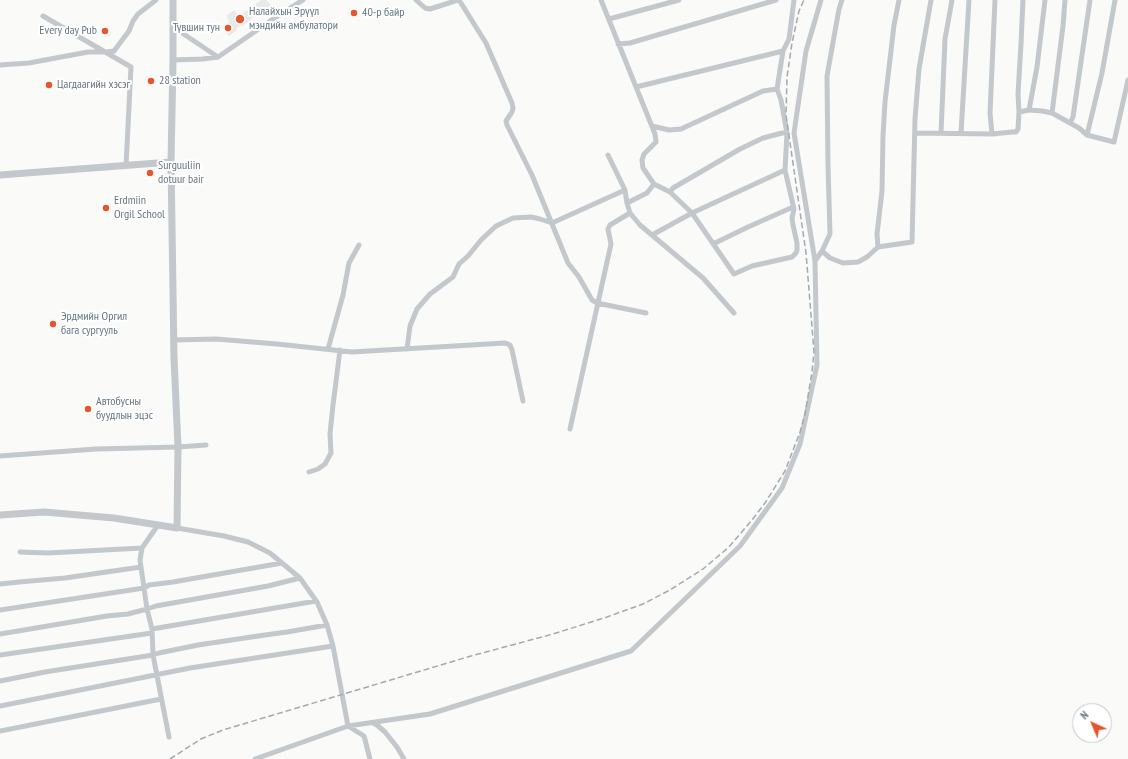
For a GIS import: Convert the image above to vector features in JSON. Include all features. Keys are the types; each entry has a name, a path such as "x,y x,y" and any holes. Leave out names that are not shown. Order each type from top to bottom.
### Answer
{"street":[{"path":"0,65 29,63 88,52 114,51 129,31 138,14 156,0"},
{"path":"173,0 174,60 171,162 174,340 178,447 177,528"},
{"path":"174,60 218,57 303,0"},
{"path":"416,0 425,8 430,9 459,0 486,43 512,103 512,112 506,121 507,125 532,175 568,263 579,277 589,296 597,303 646,313"},
{"path":"601,0 652,126 656,140 642,160 643,168 654,184 670,192 692,213 734,274 752,266 792,256 797,250 797,243 792,225 793,207 785,170 787,132 781,100 777,89 783,51 789,39 794,0"},
{"path":"609,19 679,0"},
{"path":"618,44 630,43 776,0"},
{"path":"255,759 348,726 430,714 630,651 740,546 782,488 800,444 817,365 815,261 794,133 806,51 821,0"},
{"path":"815,261 822,251 830,234 827,76 839,9 842,0"},
{"path":"878,247 877,234 882,191 883,136 894,25 899,0"},
{"path":"822,251 830,258 843,263 858,262 867,257 878,247 912,242 915,119 919,69 931,0"},
{"path":"941,133 945,39 952,0"},
{"path":"961,133 969,0"},
{"path":"992,134 990,113 994,0"},
{"path":"915,132 992,134 1016,132 1018,129 1019,112 1018,94 1022,44 1023,0"},
{"path":"1029,110 1037,67 1045,0"},
{"path":"1052,113 1065,0"},
{"path":"1070,124 1073,116 1090,0"},
{"path":"1088,135 1116,0"},
{"path":"43,16 130,67 126,166"},
{"path":"173,27 218,57"},
{"path":"203,59 207,52 205,48"},
{"path":"636,87 783,51"},
{"path":"1019,112 1029,110 1052,113 1079,128 1088,135 1114,142 1128,80"},
{"path":"652,126 669,130 681,130 763,91 777,89"},
{"path":"670,192 673,188 740,149 763,138 787,132"},
{"path":"608,155 625,190 630,213 640,226 703,278 734,313"},
{"path":"0,175 171,162"},
{"path":"652,235 692,213 785,170"},
{"path":"627,203 647,193 654,184"},
{"path":"407,348 410,326 417,309 430,294 453,277 459,264 496,226 513,218 531,217 552,224 625,190"},
{"path":"713,244 793,207"},
{"path":"570,429 611,244 608,229 610,225 630,213"},
{"path":"328,349 343,295 349,263 359,245"},
{"path":"174,340 216,339 352,352 506,343 510,345 512,350 523,401"},
{"path":"309,472 318,469 325,464 331,453 330,434 340,350"},
{"path":"0,456 96,449 206,445"},
{"path":"0,515 44,512 114,518 224,536 248,542 270,553 300,578 316,601 327,625 333,646 348,726 364,736 370,759"},
{"path":"158,525 142,548 140,560 147,609 152,631 153,655 169,737"},
{"path":"20,552 48,553 142,548"},
{"path":"0,610 144,588 149,584 173,582 282,563"},
{"path":"0,584 64,578 141,567"},
{"path":"0,634 107,616 128,614 156,606 268,586 300,578"},
{"path":"0,655 152,631 316,601"},
{"path":"0,681 44,672 153,655 159,652 194,646 327,625"},
{"path":"0,706 190,668 333,646"},
{"path":"0,731 161,699"},
{"path":"372,722 378,725 385,732 404,759"}],"shaded area":[{"name":"Налайхын Эрүүл мэндийн амбулатори","path":"261,0 266,0 271,5 242,26 241,25 229,36 222,27 230,21 226,16 234,10 239,16"}],"railway":[{"path":"170,759 201,739 223,730 471,656 553,634 643,604 670,590 703,569 729,547 752,520 765,503 785,471 800,432 805,414 812,372 814,352 806,253 786,115 787,77 792,43 799,11 804,0"}],"place":[{"name":"40-р байр","path":"354,13"},
{"name":"Налайхын Эрүүл мэндийн амбулатори","path":"240,19"},
{"name":"Түвшин тун","path":"228,28"},
{"name":"Every day Pub","path":"105,31"},
{"name":"28 station","path":"151,81"},
{"name":"Цагдаагийн хэсэг","path":"49,85"},
{"name":"Surguuliin dotuur bair","path":"150,173"},
{"name":"Erdmiin Orgil School","path":"106,208"},
{"name":"Эрдмийн Оргил бага сургууль","path":"53,324"},
{"name":"Автобусны буудлын эцэс","path":"88,409"}]}
